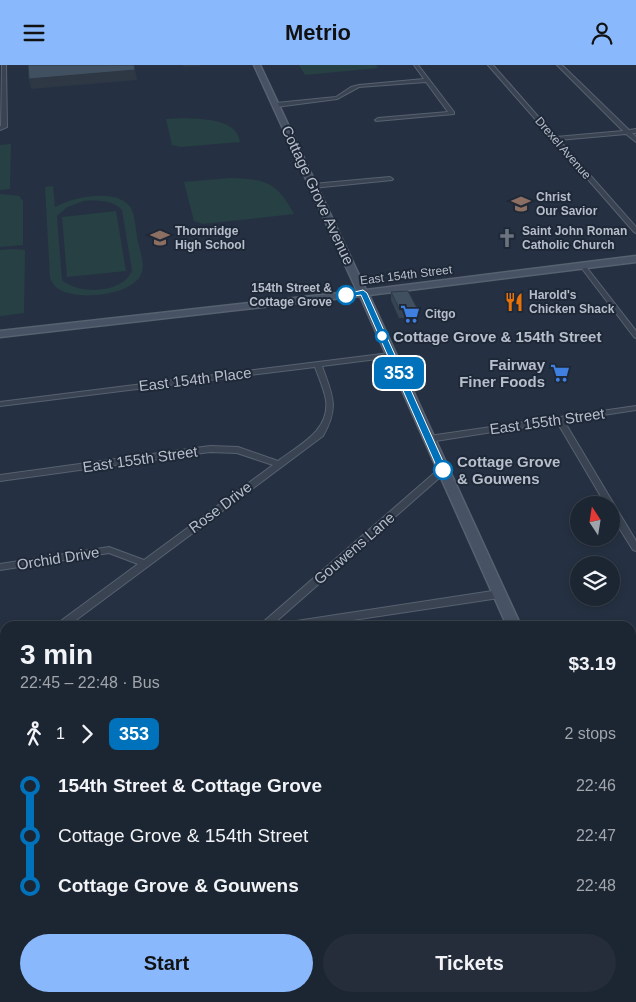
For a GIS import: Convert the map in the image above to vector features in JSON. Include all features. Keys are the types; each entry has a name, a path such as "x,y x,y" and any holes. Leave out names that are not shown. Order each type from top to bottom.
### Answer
{"main road":[{"name":"Cottage Grove Avenue","path":"257,65 512,621"},
{"name":"East 154th Street","path":"0,333 363,293 636,259"}],"street":[{"path":"2,127 4,65"},
{"path":"378,121 452,113 416,65"},
{"name":"Drexel Avenue","path":"490,65 636,231"},
{"path":"559,65 636,140"},
{"path":"276,105 337,98 350,89 359,86 427,80"},
{"path":"555,139 636,131"},
{"path":"313,186 390,179"},
{"path":"582,265 636,336"},
{"name":"East 154th Place","path":"0,404 390,355"},
{"name":"Rose Drive","path":"68,621 278,463 320,434 328,420 332,407 318,364"},
{"name":"East 155th Street","path":"429,439 636,408"},
{"path":"559,419 605,496"},
{"name":"East 155th Street","path":"0,478 210,449 238,449 278,463"},
{"name":"Gouwens Lane","path":"271,621 443,470"},
{"path":"620,521 636,548"},
{"name":"Orchid Drive","path":"0,567 109,550 143,563"},
{"path":"323,621 499,594"}],"green space":[{"path":"299,65 376,65 378,68 305,75"},
{"path":"166,119 209,120 226,125 238,134 240,142 181,147 172,145"},
{"path":"11,144 10,189 0,190 0,145"},
{"path":"230,178 261,181 269,184 282,195 294,214 203,224 194,221 184,182"},
{"path":"53,186 55,207 72,200 95,196 116,198 125,202 131,208 142,260 143,268 138,279 124,289 96,295 71,294 54,285 50,277 45,187","holes":["84,201 109,202 122,210 132,270 127,278 111,288 89,290 69,285 62,280 57,216 67,207"]},
{"path":"0,194 19,196 23,201 23,245 0,247"},
{"path":"116,211 126,271 67,277 62,217"},
{"path":"0,250 25,250 24,313 0,316"}],"building":[{"path":"28,65 134,65 135,70 29,79"},
{"path":"408,291 417,308 400,310 391,292"}],"bus line":[{"name":"353","path":"346,295 363,293 443,470"}],"place":[{"name":"Christ Our Savior","path":"521,204"},
{"name":"Thornridge High School","path":"160,238"},
{"name":"Saint John Roman Catholic Church","path":"507,238"},
{"name":"154th Street & Cottage Grove","path":"346,295"},
{"name":"Harold's Chicken Shack","path":"514,302"},
{"name":"Citgo","path":"410,314"},
{"name":"Cottage Grove & 154th Street","path":"382,336"},
{"name":"Fairway Finer Foods","path":"560,373"},
{"name":"Cottage Grove & Gouwens","path":"443,470"}]}
